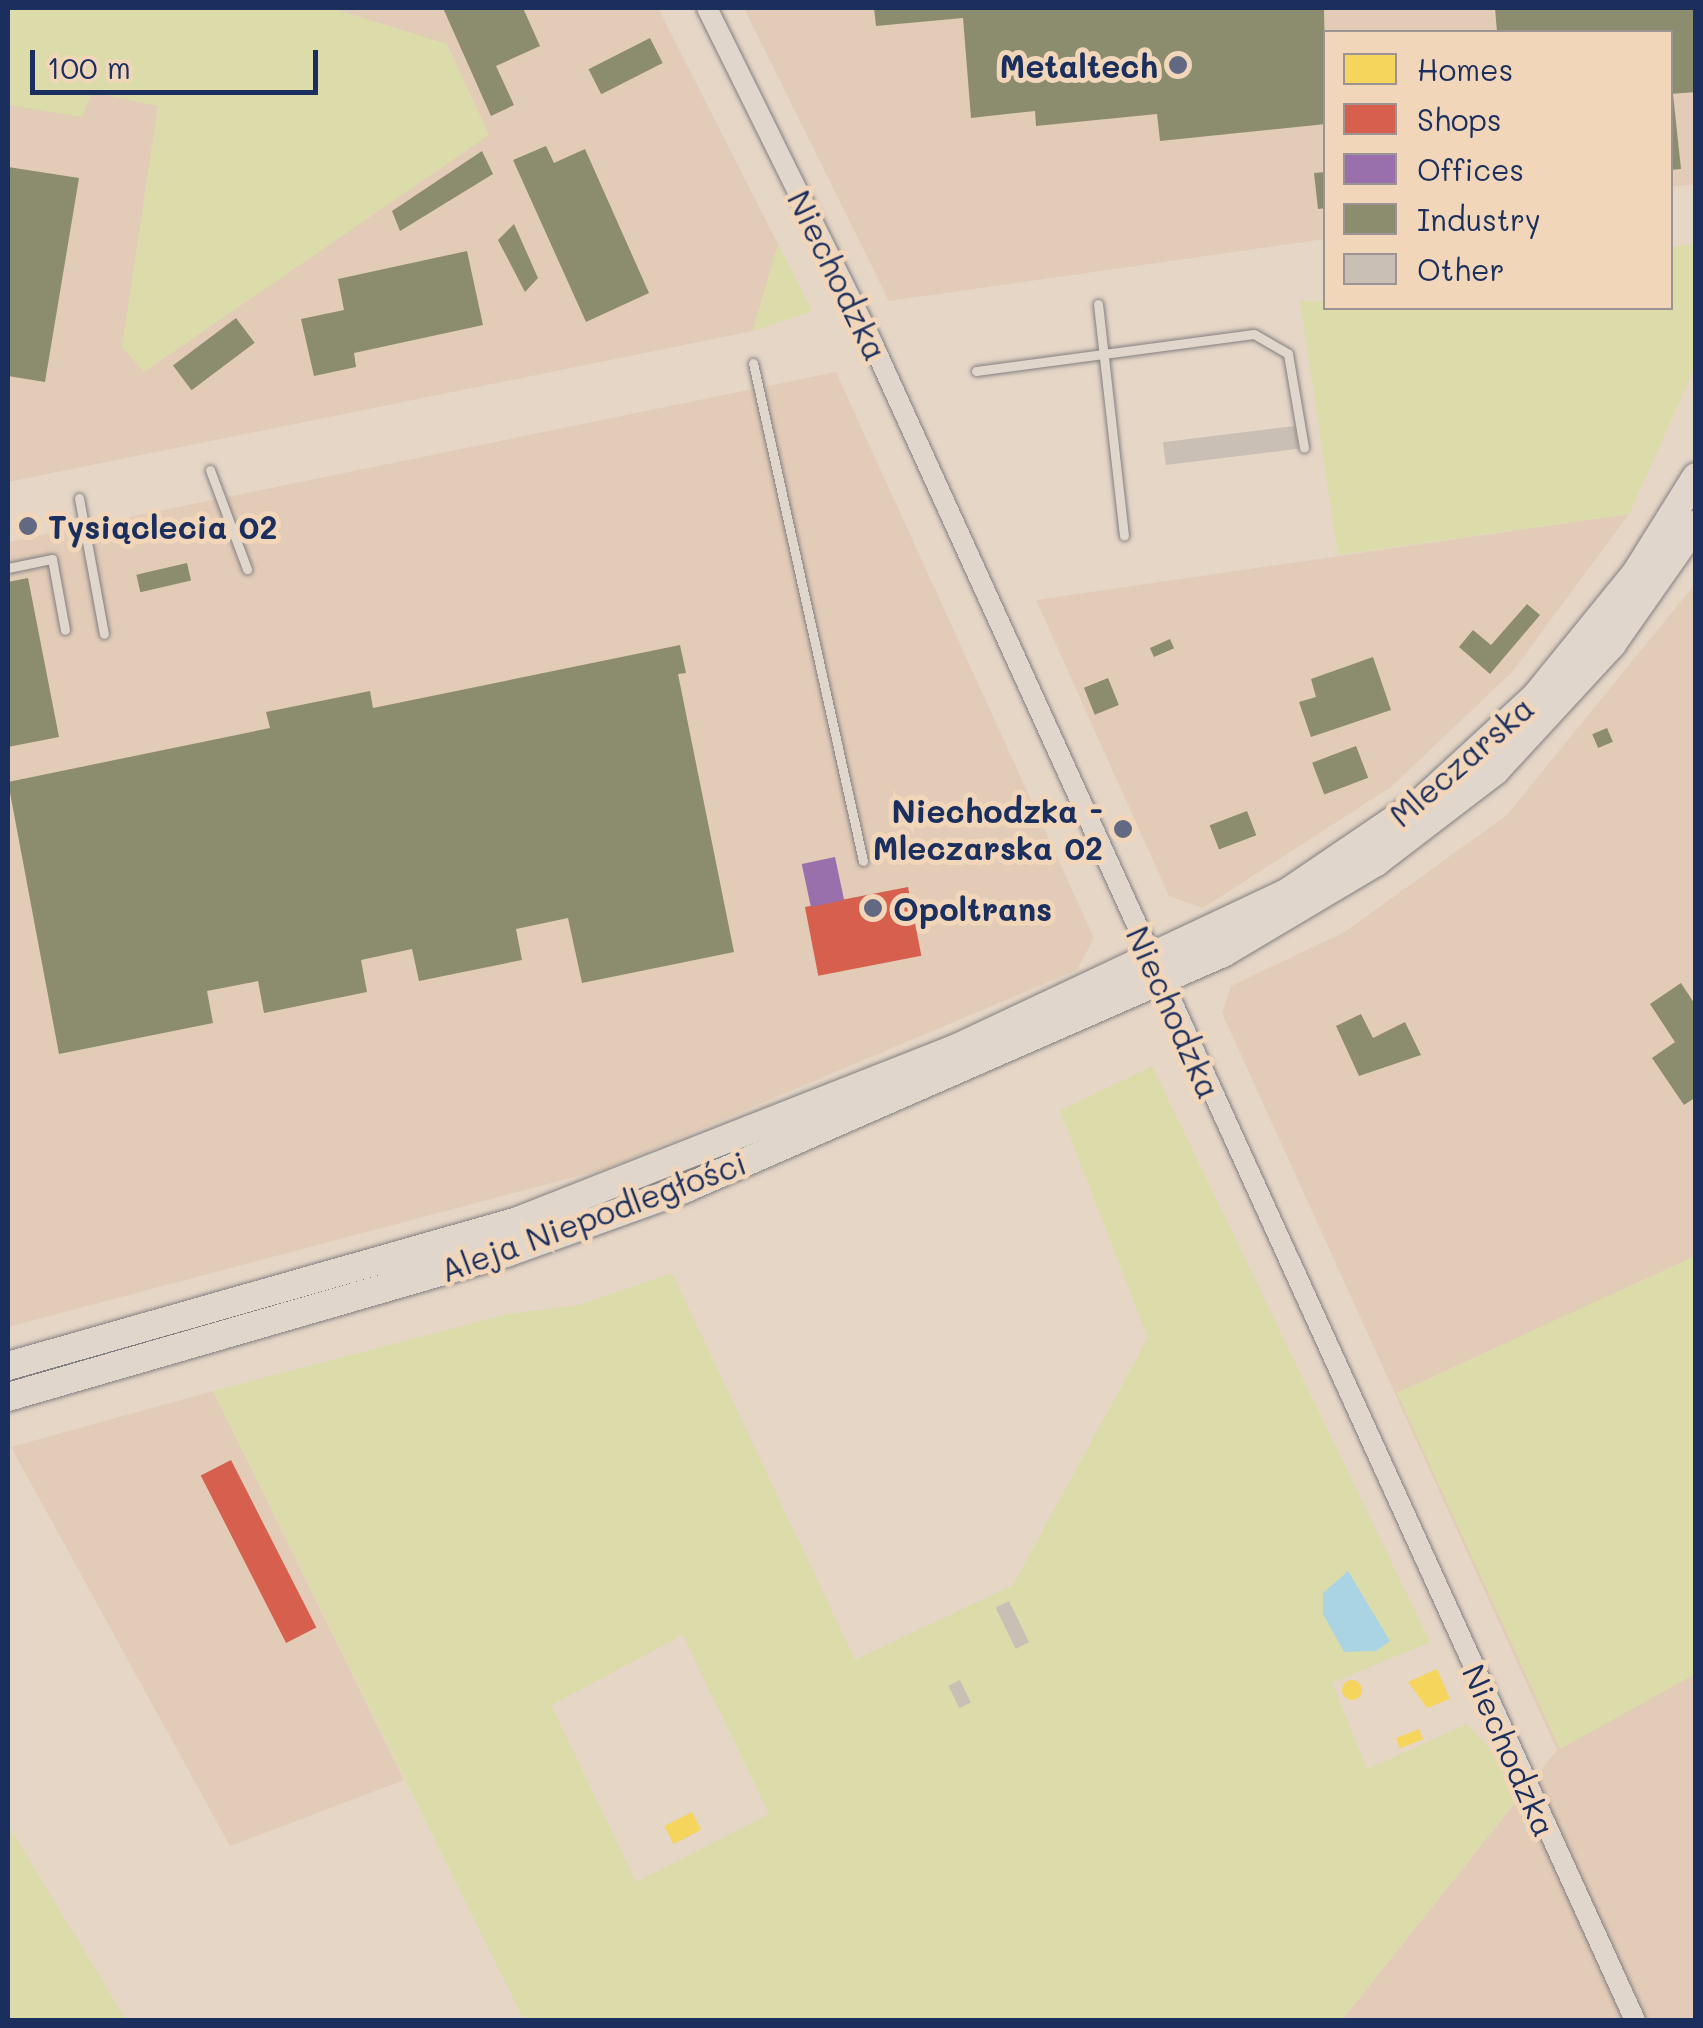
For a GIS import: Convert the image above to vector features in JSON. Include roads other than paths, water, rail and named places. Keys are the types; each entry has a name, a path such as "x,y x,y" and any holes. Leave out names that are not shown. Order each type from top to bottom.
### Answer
{"main road":[{"name":"Mleczarska","path":"1155,970 1288,892 1464,765 1594,630 1696,477"},
{"name":"Mleczarska","path":"1155,970 1301,910 1481,783 1591,670 1696,524"},
{"name":"Aleja Niepodległości","path":"8,1366 518,1221 1155,970"},
{"name":"Aleja Niepodległości","path":"8,1397 506,1252 684,1189 1155,970"}],"street":[{"name":"Niechodzka","path":"707,8 871,340 1635,2020"}],"lane":[{"path":"1098,304 1124,536"},
{"path":"976,372 1254,334 1274,341 1288,354 1304,448"},
{"path":"752,363 864,861"},
{"path":"210,470 247,570"},
{"path":"79,498 104,634"},
{"path":"8,568 52,559 65,630"}],"water":[{"path":"1348,1571 1390,1641 1376,1651 1344,1652 1323,1614 1323,1593"}],"place":[{"name":"Metaltech","path":"1178,65"},
{"name":"Tysiąclecia 02","path":"28,526"},
{"name":"Niechodzka - Mleczarska 02","path":"1123,829"},
{"name":"Opoltrans","path":"873,908"}]}
